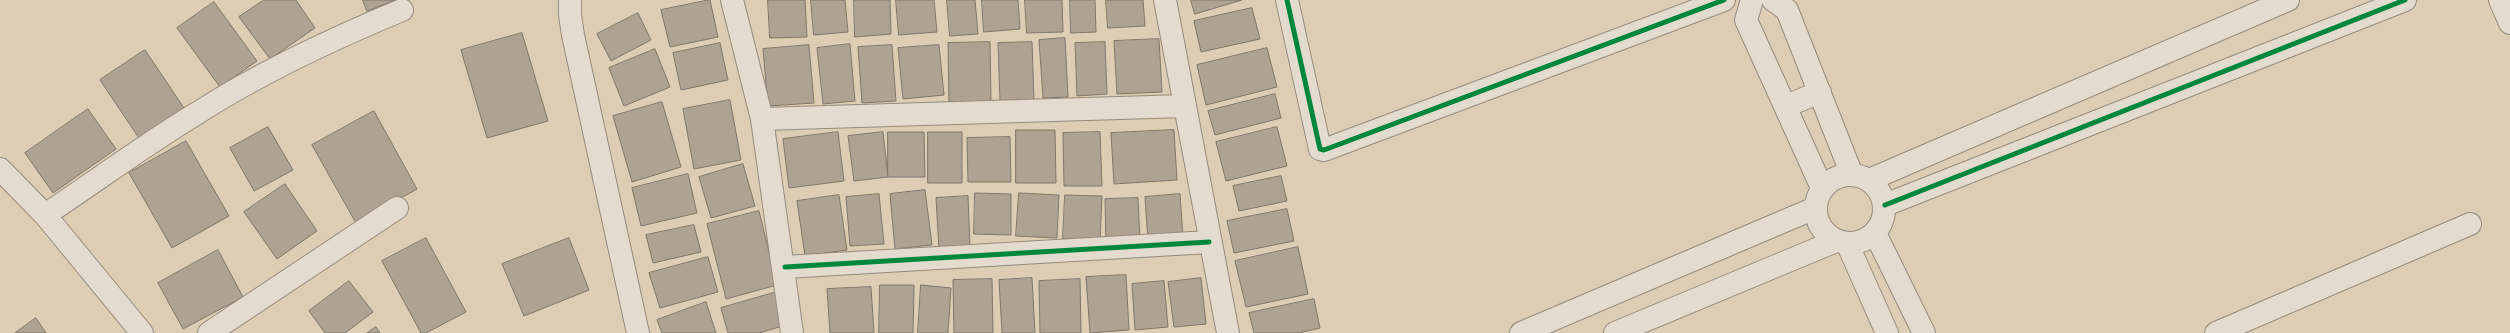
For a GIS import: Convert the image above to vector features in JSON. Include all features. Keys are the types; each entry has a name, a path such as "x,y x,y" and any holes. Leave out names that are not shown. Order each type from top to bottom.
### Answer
{"street":[{"path":"570,0 570,15 573,35 638,333"},
{"path":"732,0 762,119 785,267 792,333"},
{"path":"1165,0 1209,242 1228,333"},
{"path":"1287,0 1320,149 1324,150 1724,0"},
{"path":"1752,0 1746,20 1786,106 1819,198 1820,227 1841,242 1887,333"},
{"path":"1616,333 1841,242 1862,241 1875,233 1883,220 1885,205 1880,191 1861,177 1820,92 1787,10 1773,0"},
{"path":"1521,333 1819,198 1836,177 1861,177 2288,0"},
{"path":"1885,205 2405,0"},
{"path":"2500,0 2510,23"},
{"path":"45,215 198,112 255,79 323,43 402,10"},
{"path":"1786,106 1820,92"},
{"path":"762,119 1184,106"},
{"path":"0,169 45,215 142,333"},
{"path":"209,333 396,208"},
{"path":"2216,333 2470,224"},
{"path":"1875,233 1921,327 1894,333"},
{"path":"785,267 1209,242"}],"building":[{"path":"264,0 296,0 315,28 270,59 239,17"},
{"path":"363,0 396,0 367,11"},
{"path":"710,0 718,37 670,47 661,10"},
{"path":"768,0 805,0 807,37 770,38"},
{"path":"811,0 845,0 848,32 814,35"},
{"path":"854,0 890,0 891,34 855,37"},
{"path":"896,0 934,0 937,32 899,35"},
{"path":"947,0 975,0 978,34 950,36"},
{"path":"982,0 1018,0 1020,29 984,32"},
{"path":"1025,0 1062,0 1063,32 1027,33"},
{"path":"1070,0 1095,0 1096,32 1071,33"},
{"path":"1106,0 1143,0 1145,26 1108,28"},
{"path":"1191,0 1242,0 1195,14"},
{"path":"214,2 257,61 220,87 177,28"},
{"path":"1252,8 1260,39 1201,52 1194,21"},
{"path":"638,13 651,40 611,61 597,34"},
{"path":"522,33 548,121 487,138 461,50"},
{"path":"1065,38 1068,97 1043,98 1039,40"},
{"path":"1159,39 1162,92 1117,94 1114,41"},
{"path":"990,42 991,102 949,102 948,43"},
{"path":"1032,42 1034,100 1000,101 998,43"},
{"path":"1105,42 1107,94 1077,96 1075,43"},
{"path":"720,43 728,80 681,90 673,53"},
{"path":"850,44 855,101 823,104 817,48"},
{"path":"809,45 814,103 768,106 763,49"},
{"path":"892,45 896,101 862,103 858,47"},
{"path":"939,45 944,95 903,99 898,48"},
{"path":"1267,48 1277,87 1206,105 1197,65"},
{"path":"655,49 670,87 624,106 609,68"},
{"path":"145,50 184,108 139,138 100,80"},
{"path":"1275,94 1281,118 1215,135 1208,111"},
{"path":"730,100 741,160 694,169 683,109"},
{"path":"662,102 681,167 632,182 613,116"},
{"path":"88,109 116,149 53,193 25,153"},
{"path":"374,111 417,189 356,223 312,145"},
{"path":"268,127 293,170 254,191 230,148"},
{"path":"1277,127 1287,166 1226,181 1216,142"},
{"path":"1016,130 1055,130 1056,183 1016,183"},
{"path":"1174,130 1177,180 1114,184 1111,133"},
{"path":"838,132 844,181 789,188 783,139"},
{"path":"883,132 888,177 854,181 848,136"},
{"path":"888,132 924,132 925,177 888,177"},
{"path":"928,132 962,132 962,183 928,183"},
{"path":"1100,132 1102,186 1064,186 1063,133"},
{"path":"1010,137 1011,182 968,182 967,138"},
{"path":"186,141 229,216 172,248 129,173"},
{"path":"743,164 755,206 711,218 699,177"},
{"path":"688,174 697,213 641,226 632,188"},
{"path":"1281,176 1287,201 1239,211 1233,186"},
{"path":"285,184 317,231 277,259 244,212"},
{"path":"925,190 932,245 895,249 890,194"},
{"path":"975,193 1011,194 1011,235 974,234"},
{"path":"1019,193 1059,195 1057,238 1016,236"},
{"path":"879,194 884,244 850,246 846,197"},
{"path":"1180,194 1183,238 1148,241 1145,197"},
{"path":"839,195 847,250 805,256 797,201"},
{"path":"1065,195 1102,196 1100,240 1063,239"},
{"path":"968,196 970,248 939,250 936,198"},
{"path":"1138,198 1140,240 1106,242 1105,199"},
{"path":"1287,209 1294,241 1234,253 1227,221"},
{"path":"759,211 777,285 726,299 707,224"},
{"path":"694,225 701,252 653,263 646,235"},
{"path":"426,238 466,312 426,333 421,333 382,261"},
{"path":"569,238 589,290 524,316 502,264"},
{"path":"1298,247 1308,294 1246,307 1235,261"},
{"path":"218,250 243,297 183,329 158,283"},
{"path":"708,257 718,292 660,308 649,273"},
{"path":"1126,275 1129,330 1090,333 1086,277"},
{"path":"1032,278 1035,333 1002,333 999,280"},
{"path":"1201,278 1206,324 1174,327 1168,282"},
{"path":"992,279 993,333 954,333 953,280"},
{"path":"1080,279 1081,333 1040,333 1039,281"},
{"path":"349,281 373,312 345,333 325,333 309,311"},
{"path":"1164,281 1168,327 1135,330 1132,284"},
{"path":"880,285 914,285 913,333 879,333"},
{"path":"921,285 951,288 948,333 918,333"},
{"path":"871,287 874,333 830,333 827,289"},
{"path":"777,292 786,325 759,333 728,333 721,308"},
{"path":"1314,299 1320,328 1299,333 1254,333 1249,313"},
{"path":"706,302 716,333 662,333 657,320"},
{"path":"36,318 46,333 15,333"},
{"path":"376,327 380,333 367,333"}],"cycle path":[{"path":"1287,0 1320,149 1324,150 1724,0"},
{"path":"1885,205 2405,0"},
{"path":"785,267 1209,242"}]}
